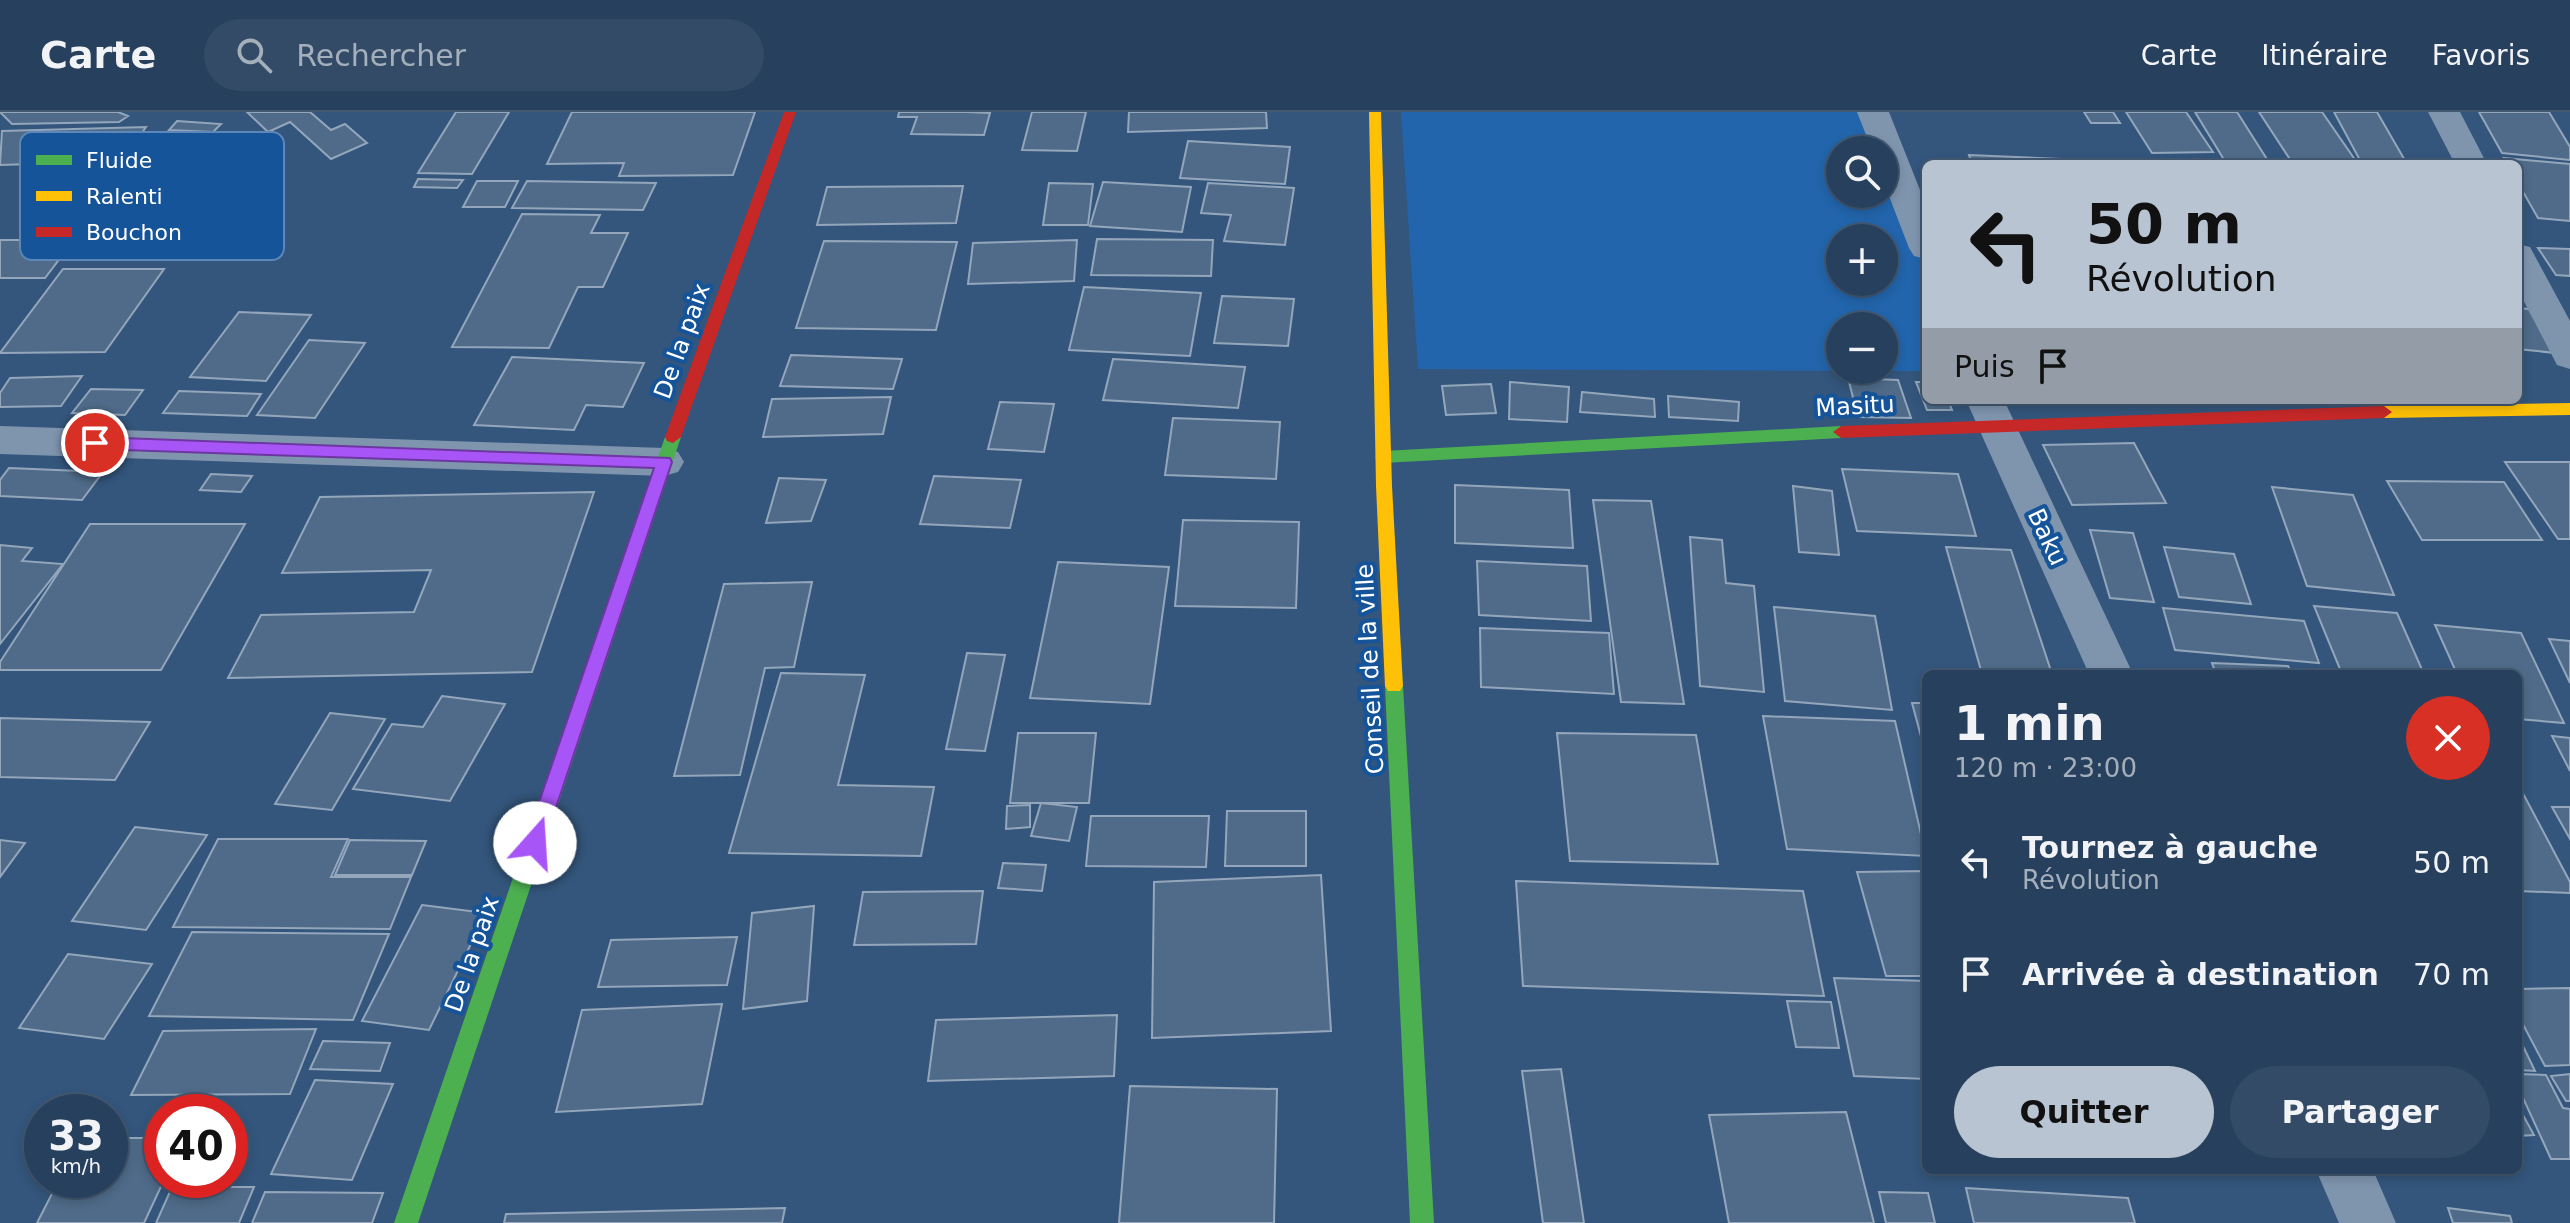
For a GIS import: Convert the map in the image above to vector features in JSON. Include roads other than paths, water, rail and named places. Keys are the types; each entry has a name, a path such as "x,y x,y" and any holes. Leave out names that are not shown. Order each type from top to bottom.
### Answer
{"street":[{"name":"De la paix","path":"406,1223 664,462 790,112"},
{"name":"Conseil de la ville","path":"1375,112 1383,457 1422,1223"},
{"path":"1873,112 1922,238"},
{"path":"2444,112 2469,160"},
{"path":"2522,263 2570,356"},
{"name":"Masitu","path":"1383,457 1989,411 2570,409"},
{"name":"Baku","path":"1989,411 2109,670"},
{"path":"0,440 664,462"},
{"path":"2346,1174 2368,1223"}]}
